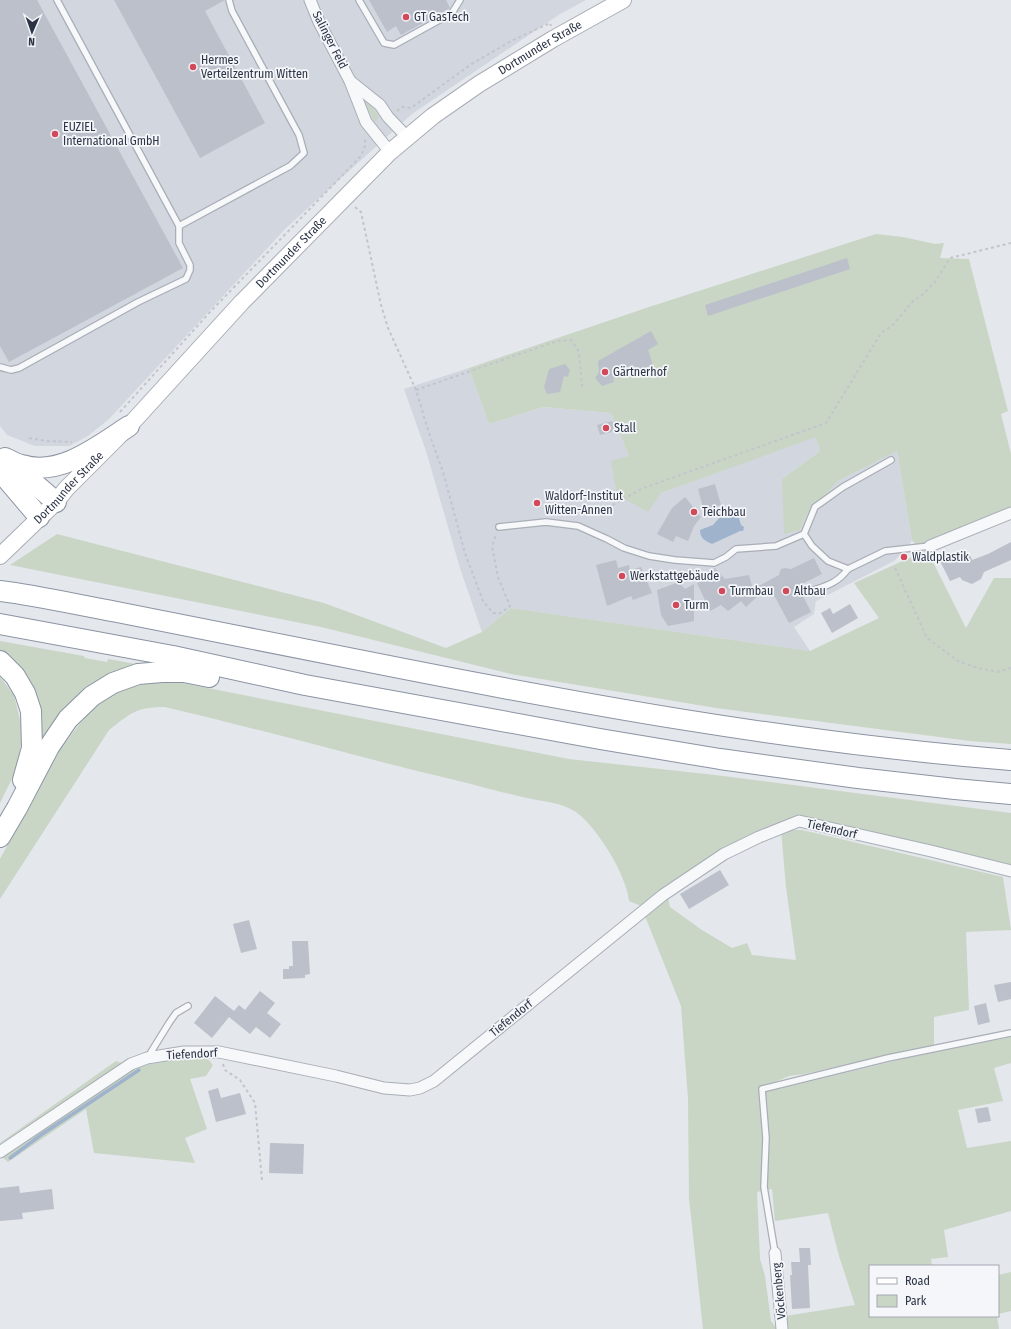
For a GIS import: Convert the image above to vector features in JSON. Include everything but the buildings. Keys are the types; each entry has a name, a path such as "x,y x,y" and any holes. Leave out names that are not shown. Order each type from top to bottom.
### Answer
{"highway":[{"path":"2,461 29,467 51,467 62,465 84,455 129,426"},
{"path":"2,461 56,502"},
{"path":"2,461 39,517"},
{"path":"0,577 21,594"},
{"path":"0,591 479,683 723,726 862,746 1011,760"},
{"path":"0,624 173,656 305,685 600,739 720,759 873,780 1011,794"},
{"path":"0,661 15,676 25,693 31,711 32,748 23,781 0,823"},
{"path":"0,837 49,747 68,719 92,696 113,683 138,674 184,672 248,684 305,685"}],"main road":[{"name":"Dortmunder Straße","path":"0,556 56,502 66,489 129,426 242,302 390,152 433,116 479,84 553,39 624,0"}],"street":[{"name":"Salinger Feld","path":"310,0 319,22 350,80 366,122 390,152"},
{"name":"Salinger Feld","path":"350,80 380,105 388,117 407,137"},
{"path":"930,546 1011,512"},
{"name":"Tiefendorf","path":"0,1152 118,1071 131,1064 148,1058 184,1052 219,1052 336,1076 384,1088 410,1090 420,1088 434,1081 663,895 724,854 759,837 799,821 1011,871"},
{"name":"Vöckenberg","path":"775,1252 782,1329"}],"lane":[{"path":"0,367 11,370 19,368 138,302 186,278 190,270 190,265 179,243 179,226 57,0"},
{"path":"179,226 290,166 304,153 299,135 232,11 229,0"},
{"path":"359,0 384,43 394,45 452,13 460,0"},
{"path":"499,527 546,522 578,526 624,548 649,556 714,563 726,557 736,549 776,546 804,534 816,508 843,487 891,460"},
{"path":"804,534 812,546 828,561 848,569"},
{"path":"808,592 828,586 841,579 848,569 885,551 930,546"},
{"path":"148,1058 176,1013 188,1006"},
{"path":"775,1252 764,1187 766,1138 762,1089 888,1058 1011,1033"}],"path":[{"path":"344,197 361,212 381,305 388,328 416,390 443,472 465,553 483,601 493,613 501,613 510,606 498,577 492,546 499,527"},
{"path":"602,511 641,489 826,423 881,333 894,324 913,301 935,282 950,258 1011,243"},
{"path":"416,390 557,342 571,340 579,352 582,387"},
{"path":"29,438 46,441 76,442"},
{"path":"895,568 927,638 958,661 978,668 998,672 1011,668"},
{"path":"219,1052 225,1070 240,1080 255,1103 262,1180"}],"shaded area":[{"path":"0,0 586,0 560,14 412,114 287,227 109,419 88,436 69,446 35,446 7,435 0,426"},
{"name":"Waldorf-Institut Witten-Annen","path":"469,368 489,424 543,407 611,413 629,456 661,493 816,436 820,451 782,479 800,530 807,514 838,481 897,451 912,540 908,548 894,561 816,601 814,614 794,627 810,651 511,608 482,632 460,568 426,451 404,389"}],"green space":[{"path":"365,100 379,117 375,122 365,103"},
{"path":"876,234 903,237 935,244 944,243 940,258 969,259 1008,411 1001,414 1011,454 1011,507 929,542 916,545 912,540 897,451 838,481 807,514 800,530 784,534 782,479 820,451 816,437 661,493 648,512 617,495 611,461 629,456 611,413 543,407 489,424 469,368 649,307"},
{"path":"57,534 324,603 446,648 482,632 511,608 810,651 879,618 854,583 927,550 966,628 994,578 1011,578 1011,744 970,741 716,708 511,674 321,627 10,565"},
{"path":"0,641 84,656 85,658 107,662 108,659 147,666 135,671 38,758 37,739 0,655"},
{"path":"0,677 14,695 23,733 16,771 0,803"},
{"path":"150,683 182,683 569,759 715,775 1011,813 1011,865 793,819 665,886 670,907 702,930 732,948 747,943 752,955 796,960 786,887 781,830 802,830 1003,877 1011,930 966,932 969,1010 934,1017 934,1045 789,1076 759,1089 779,1089 911,1057 1011,1037 1011,1063 994,1068 1003,1101 958,1110 967,1148 1011,1141 1011,1211 944,1230 948,1257 931,1259 932,1265 869,1265 869,1317 997,1317 999,1329 786,1329 785,1316 855,1305 839,1256 828,1213 775,1221 772,1189 757,1192 760,1259 765,1276 771,1321 777,1329 703,1329 689,1198 688,1099 681,1006 641,906 629,901 623,879 610,853 584,819 576,812 564,806 501,792 165,707 147,708 134,712 109,730 0,899 0,859 57,754 92,709 119,691"},
{"path":"204,1055 213,1065 206,1076 190,1079 207,1129 185,1138 195,1163 94,1153 86,1109 8,1162 0,1155 0,1143 116,1061 133,1067"},
{"path":"1011,1272 1011,1311 999,1314 999,1275"}],"water":[{"path":"728,512 733,512 738,515 741,525 744,527 743,531 712,544 703,539 700,530 713,525 720,517"}],"waterway":[{"path":"10,1158 41,1135 139,1070"}],"place":[{"name":"GT GasTech","path":"406,17"},
{"name":"Hermes Verteilzentrum Witten","path":"193,67"},
{"name":"EUZIEL International GmbH","path":"55,134"},
{"name":"Gärtnerhof","path":"605,372"},
{"name":"Stall","path":"606,428"},
{"name":"Waldorf-Institut Witten-Annen","path":"537,503"},
{"name":"Teichbau","path":"694,512"},
{"name":"Waldplastik","path":"904,557"},
{"name":"Werkstattgebäude","path":"622,576"},
{"name":"Turmbau","path":"722,591"},
{"name":"Altbau","path":"786,591"},
{"name":"Turm","path":"676,605"}]}
